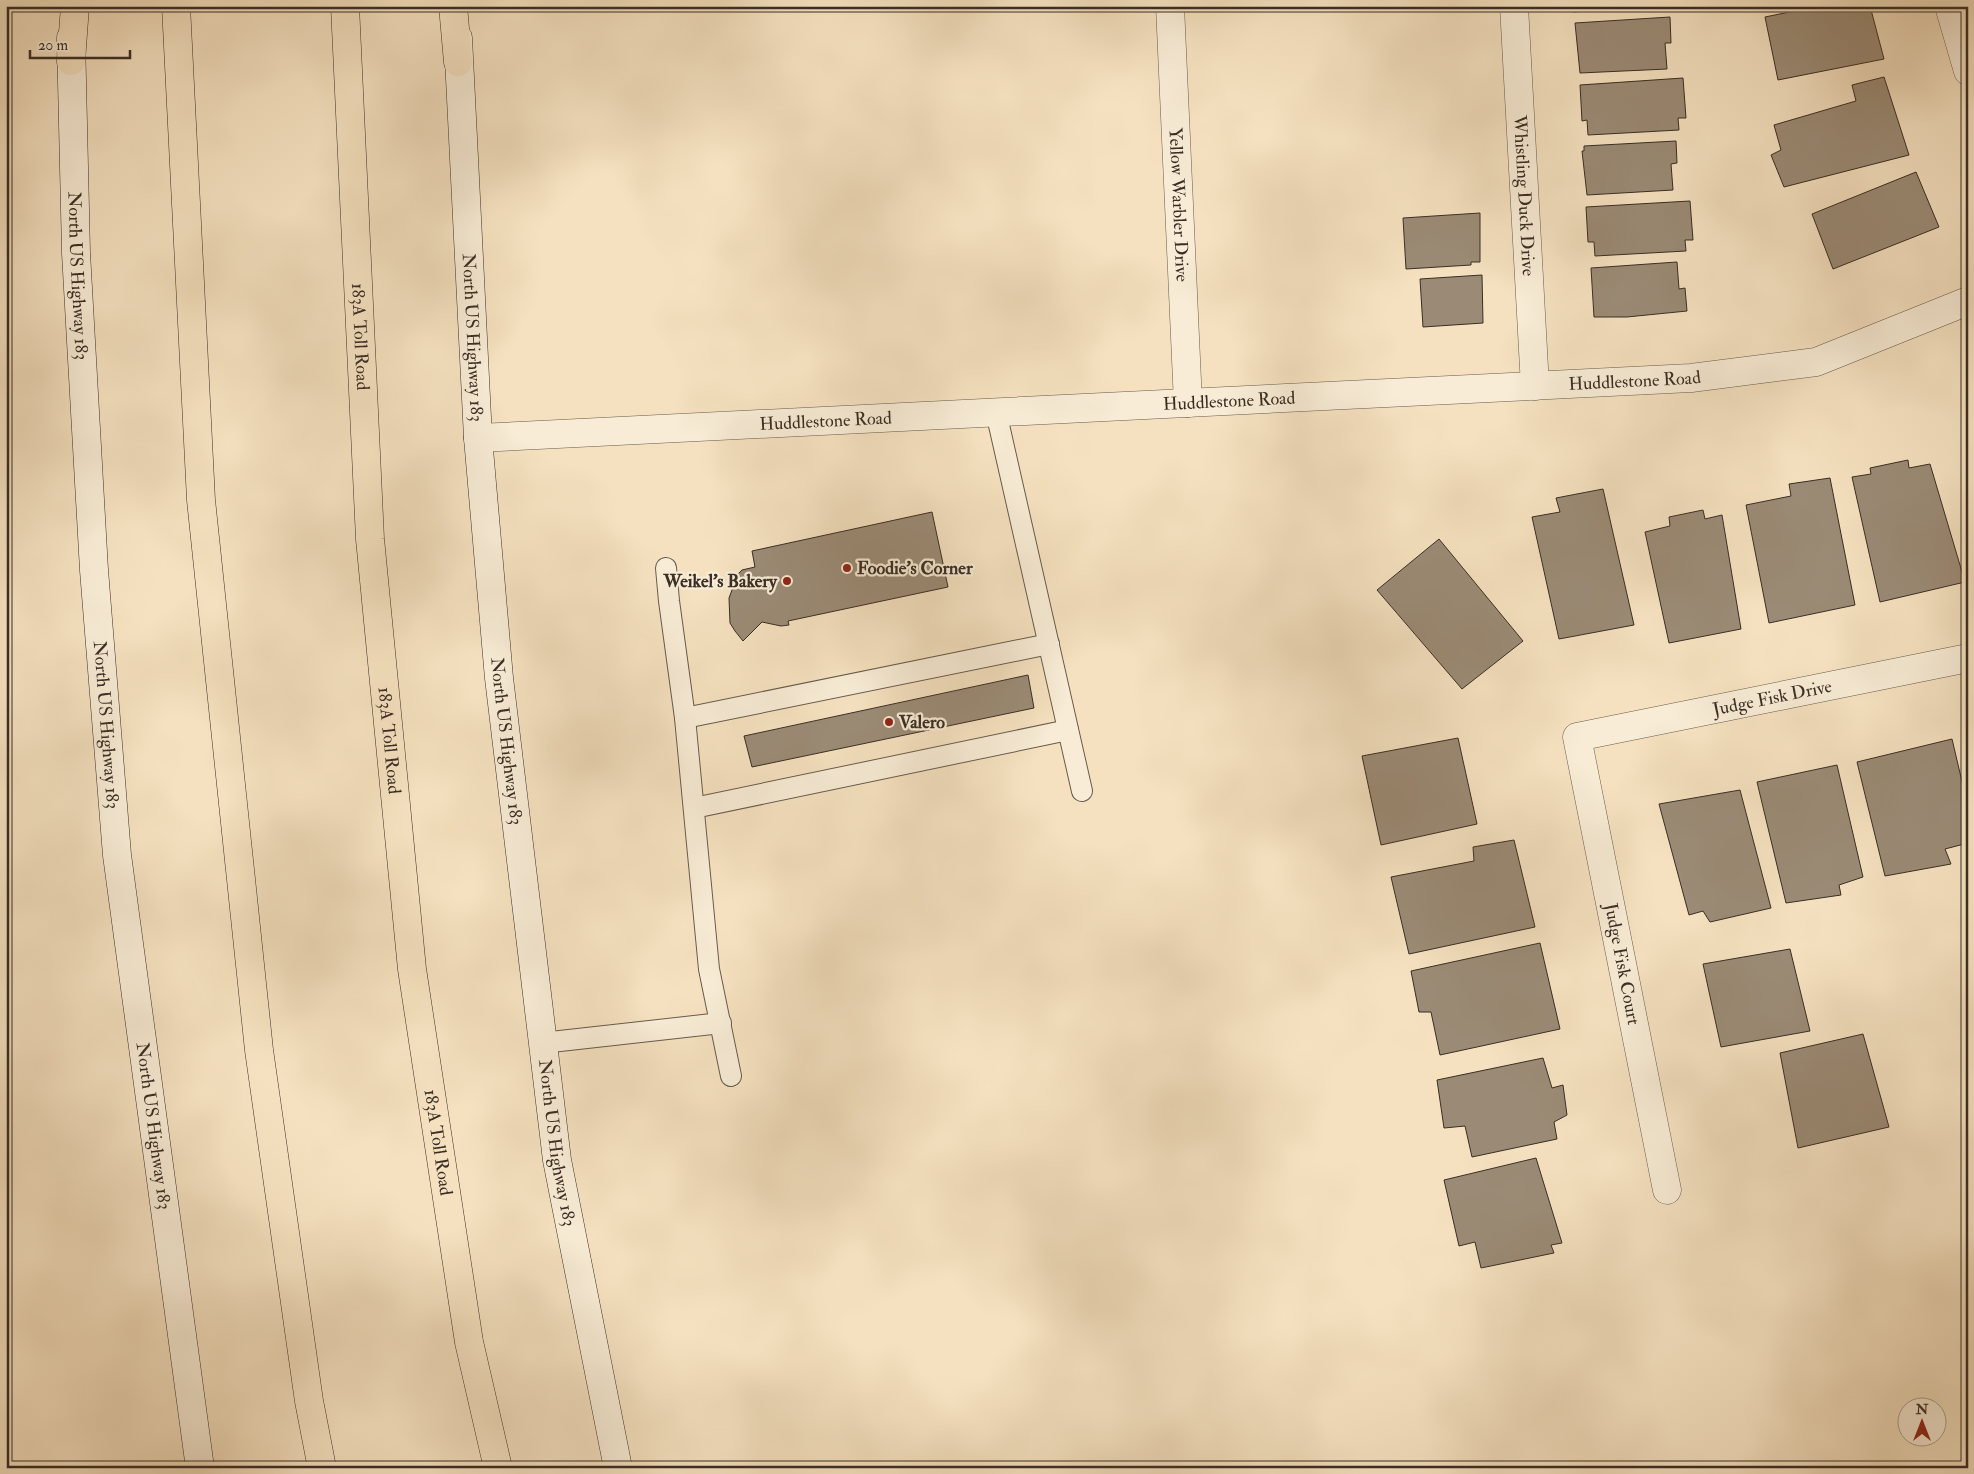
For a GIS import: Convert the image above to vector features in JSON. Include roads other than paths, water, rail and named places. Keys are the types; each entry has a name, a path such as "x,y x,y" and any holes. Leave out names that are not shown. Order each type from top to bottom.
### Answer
{"highway":[{"path":"71,61 73,6"},
{"path":"176,6 201,500 259,1050 309,1401 322,1468"},
{"name":"183A Toll Road","path":"345,6 370,539 412,969 468,1342 498,1468"},
{"path":"453,6 458,62"}],"street":[{"name":"North US Highway 183","path":"457,6 458,62 478,438 499,678 557,1160 618,1468"},
{"name":"Yellow Warbler Drive","path":"1170,6 1188,403"},
{"name":"Whistling Duck Drive","path":"1514,6 1534,386"},
{"path":"1949,6 1968,71"},
{"name":"North US Highway 183","path":"71,61 76,254 94,570 117,855 200,1468"},
{"name":"Huddlestone Road","path":"478,438 1691,378 1816,362 1968,301"},
{"name":"Judge Fisk Drive","path":"1577,737 1968,658"},
{"name":"Judge Fisk Court","path":"1577,737 1667,1190"}],"lane":[{"path":"996,412 1082,791"},
{"path":"666,568 685,718 709,969 731,1076"},
{"path":"685,718 1048,644"},
{"path":"694,808 1068,730"},
{"path":"542,1043 721,1023"}],"place":[{"name":"Foodie’s Corner","path":"847,568"},
{"name":"Weikel’s Bakery","path":"787,581"},
{"name":"Valero","path":"889,722"}]}
